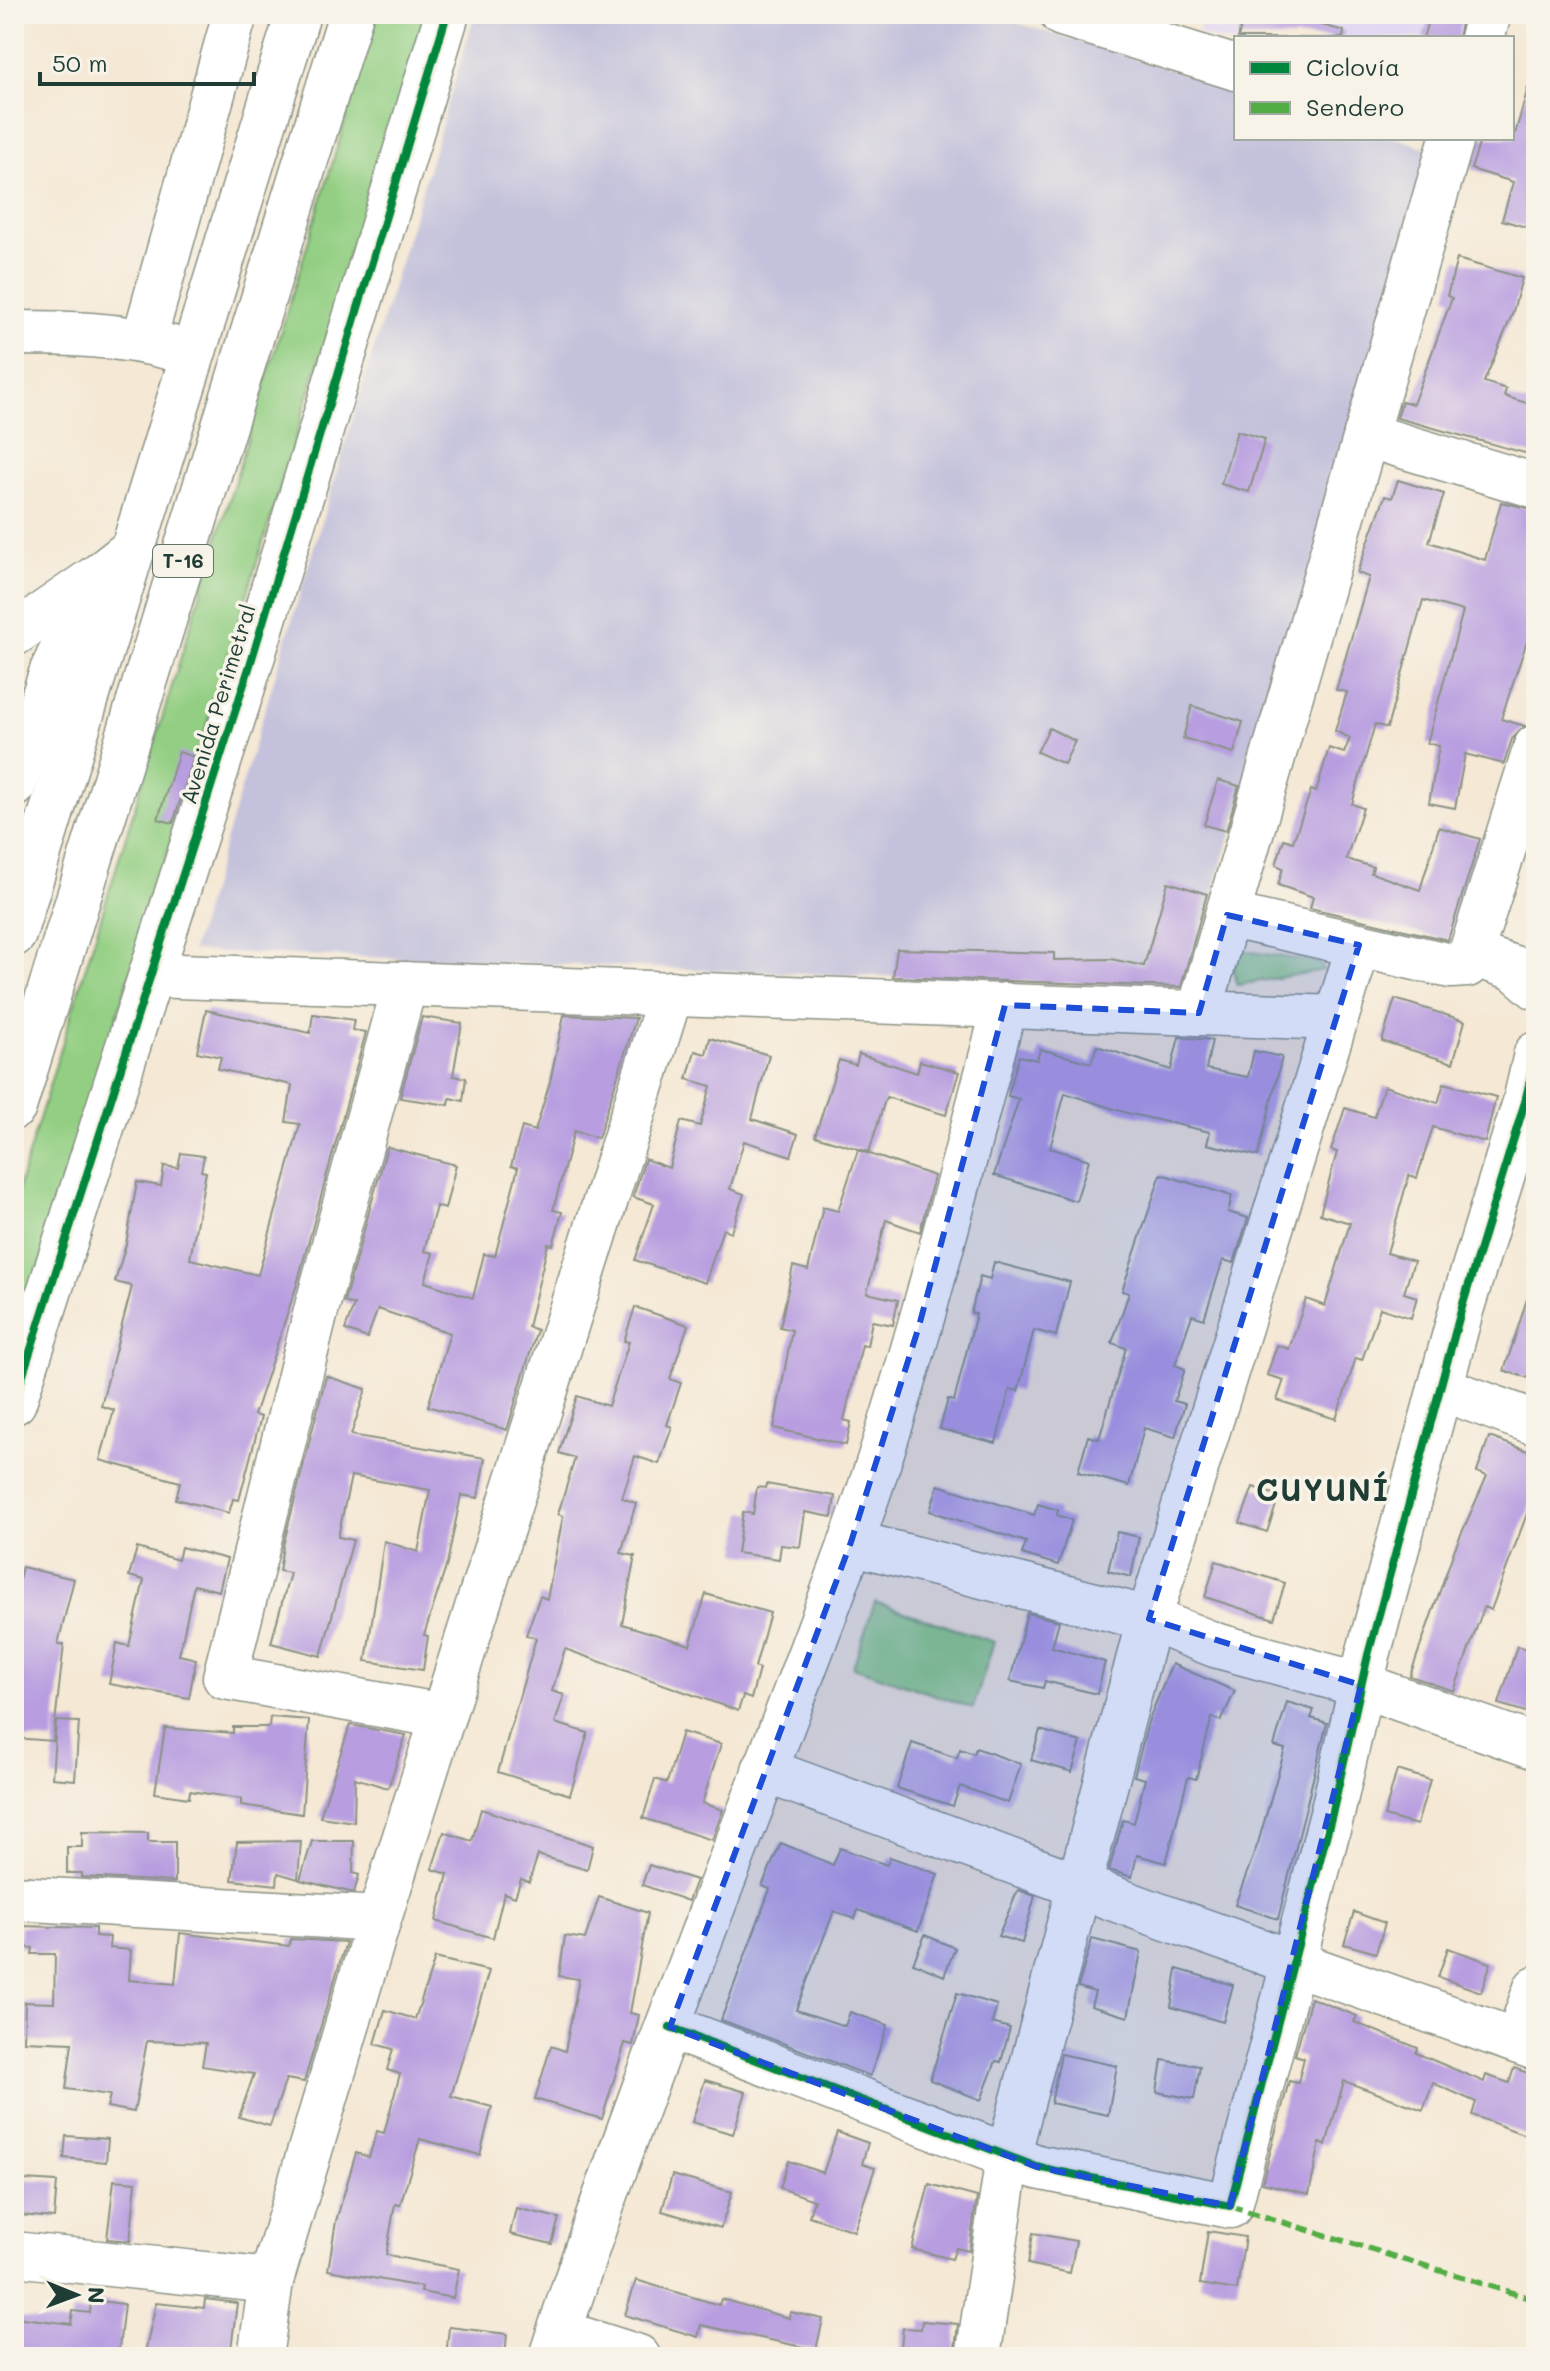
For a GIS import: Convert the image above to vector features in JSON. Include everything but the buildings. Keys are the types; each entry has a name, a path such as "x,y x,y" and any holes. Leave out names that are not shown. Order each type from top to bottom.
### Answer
{"main road":[{"path":"144,340 235,14"},
{"name":"T-16","path":"14,934 298,14"},
{"name":"T-16","path":"14,1107 351,14"},
{"name":"Avenida Perimetral","path":"14,1402 250,665 447,14"},
{"path":"1062,14 1185,32 1234,67"},
{"path":"1483,36 1489,14"},
{"path":"1199,1013 1451,140"},
{"path":"14,333 71,333 144,340 193,354"},
{"path":"1366,435 1536,486"},
{"path":"14,634 133,549"},
{"path":"16,777 52,671 96,578"},
{"path":"14,706 16,777"},
{"path":"1227,915 1451,966 1467,965 1529,796 1536,747"},
{"path":"978,2357 1008,2157 1149,1619 1359,945"},
{"path":"1472,954 1514,968 1536,987"},
{"path":"151,975 1336,1018"},
{"path":"405,984 317,1307 225,1677 443,1716"},
{"path":"260,2357 271,2281 379,1919 671,993"},
{"path":"638,2357 555,2344 764,1770 851,1542 919,1326 1005,1005"},
{"path":"670,2027 1037,2167 1230,2206 1361,1685 1440,1388 1531,1105 1536,1054"},
{"path":"1440,1388 1536,1423"},
{"path":"851,1542 1149,1619 1215,1645 1361,1685 1536,1747"},
{"path":"764,1770 1293,1963 1527,2044 1536,1988"},
{"path":"14,1898 379,1919"},
{"path":"14,2254 271,2281"}],"highlighted area":[{"path":"1227,915 1359,945 1149,1619 1361,1685 1230,2206 1037,2167 670,2027 851,1542 919,1326 1005,1005 1199,1013"}],"shaded area":[{"path":"475,14 988,14 1234,89 1234,140 1402,140 1428,148 1306,589 1184,987 192,951"},
{"path":"1204,14 1472,14 1466,36 1234,36 1234,44 1198,34"}],"green space":[{"path":"378,14 426,14 14,1351 14,1201"},
{"path":"1240,950 1319,963 1324,970 1237,985 1233,969"},
{"path":"875,1602 994,1642 973,1708 853,1667"}],"marked path":[{"path":"1230,2206 1536,2300"}],"cycle path":[{"path":"14,1402 250,665 447,14"},
{"path":"670,2027 1037,2167 1230,2206 1333,1810 1368,1655 1462,1307 1525,1102 1536,1054"}],"district":[{"name":"CUYUNÍ","path":"1323,1491"}]}
